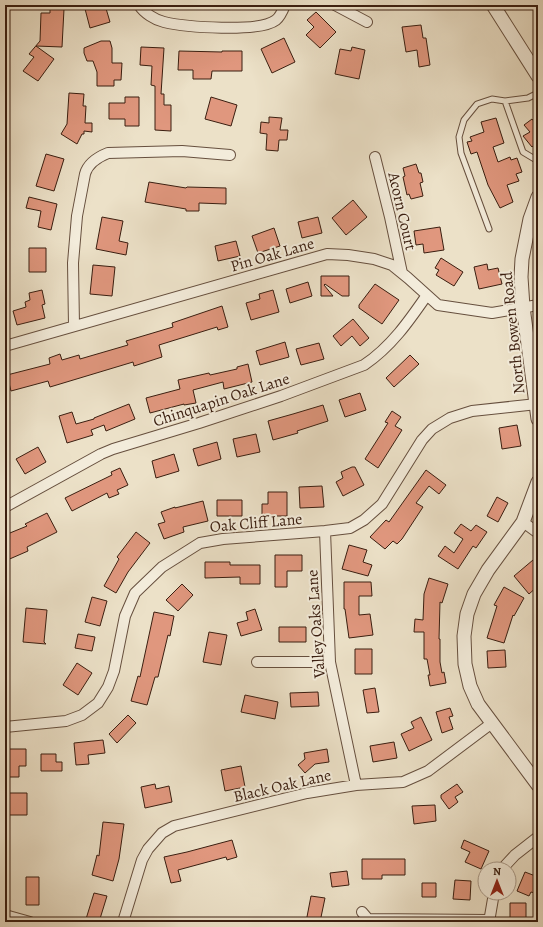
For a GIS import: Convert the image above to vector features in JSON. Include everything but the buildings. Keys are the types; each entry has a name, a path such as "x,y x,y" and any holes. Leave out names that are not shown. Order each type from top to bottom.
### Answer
{"street":[{"path":"139,5 146,13 163,22 192,26 246,28 268,24 276,20 285,5"},
{"path":"335,5 367,22"},
{"path":"493,5 538,76"},
{"path":"74,326 73,263 78,216 86,170 92,162 100,156 108,153 182,151 230,155"},
{"name":"Acorn Court","path":"375,157 402,273"},
{"name":"North Bowen Road","path":"538,198 530,219 522,259 521,277 523,307 538,419"},
{"name":"Pin Oak Lane","path":"5,346 326,254 348,255 374,259 392,265 438,305 492,313 538,305"},
{"name":"Chinquapin Oak Lane","path":"5,507 112,449 199,423 274,398 364,365 397,337 427,295"},
{"name":"Oak Cliff Lane","path":"5,727 66,721 82,715 98,703 108,687 114,672 125,616 135,593 162,567 200,543 223,539 350,528 364,520 382,504 422,440 432,429 450,418 472,411 536,404"},
{"path":"538,482 523,522 488,570 474,594 467,614 464,636 465,664 470,686 478,704 538,785"},
{"path":"523,522 538,533"},
{"name":"Valley Oaks Lane","path":"325,531 330,662 356,785"},
{"path":"257,662 330,662"},
{"name":"Black Oak Lane","path":"123,922 142,860 148,849 162,833 174,826 308,792 356,785 402,782 428,771 492,724"},
{"path":"510,861 538,837"},
{"path":"362,912 368,919 489,921 493,901"},
{"path":"5,915 30,922"}],"lane":[{"path":"489,229 461,153 459,137 464,120 477,104 492,99 505,101 528,98 538,93"},
{"path":"505,101 523,152 538,161"}]}
